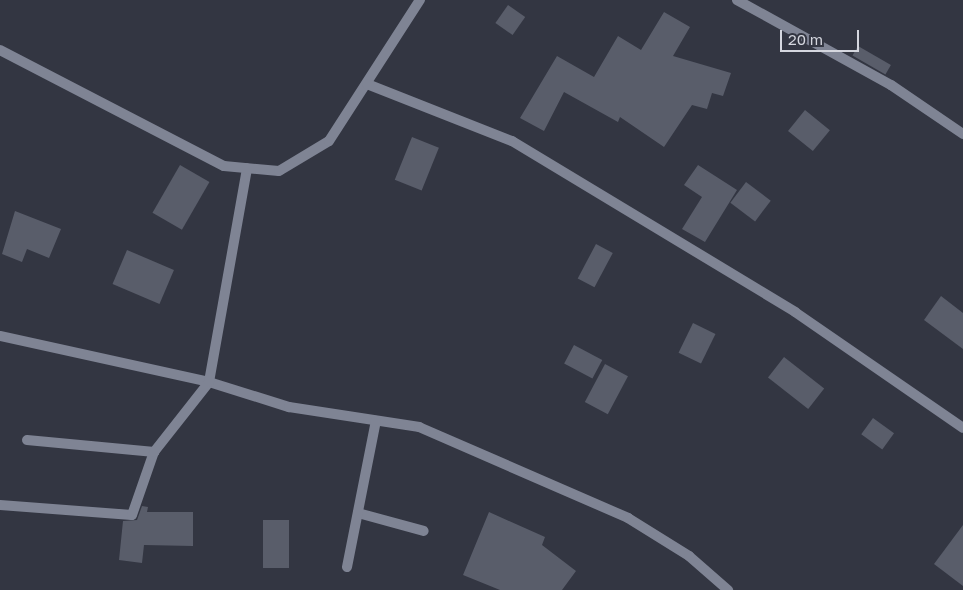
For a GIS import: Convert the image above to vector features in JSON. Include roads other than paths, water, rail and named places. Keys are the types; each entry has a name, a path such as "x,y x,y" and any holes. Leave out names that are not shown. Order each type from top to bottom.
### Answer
{"street":[{"path":"0,50 224,166 278,171 329,141 420,0"},
{"path":"737,0 891,85 963,134"},
{"path":"367,84 512,141 795,312 963,428"},
{"path":"0,505 132,515 154,452 208,382 247,168"},
{"path":"0,336 208,382 290,407 419,428 628,518 689,556 728,590"},
{"path":"347,567 376,421"},
{"path":"27,440 154,452"},
{"path":"358,514 424,531"}]}
